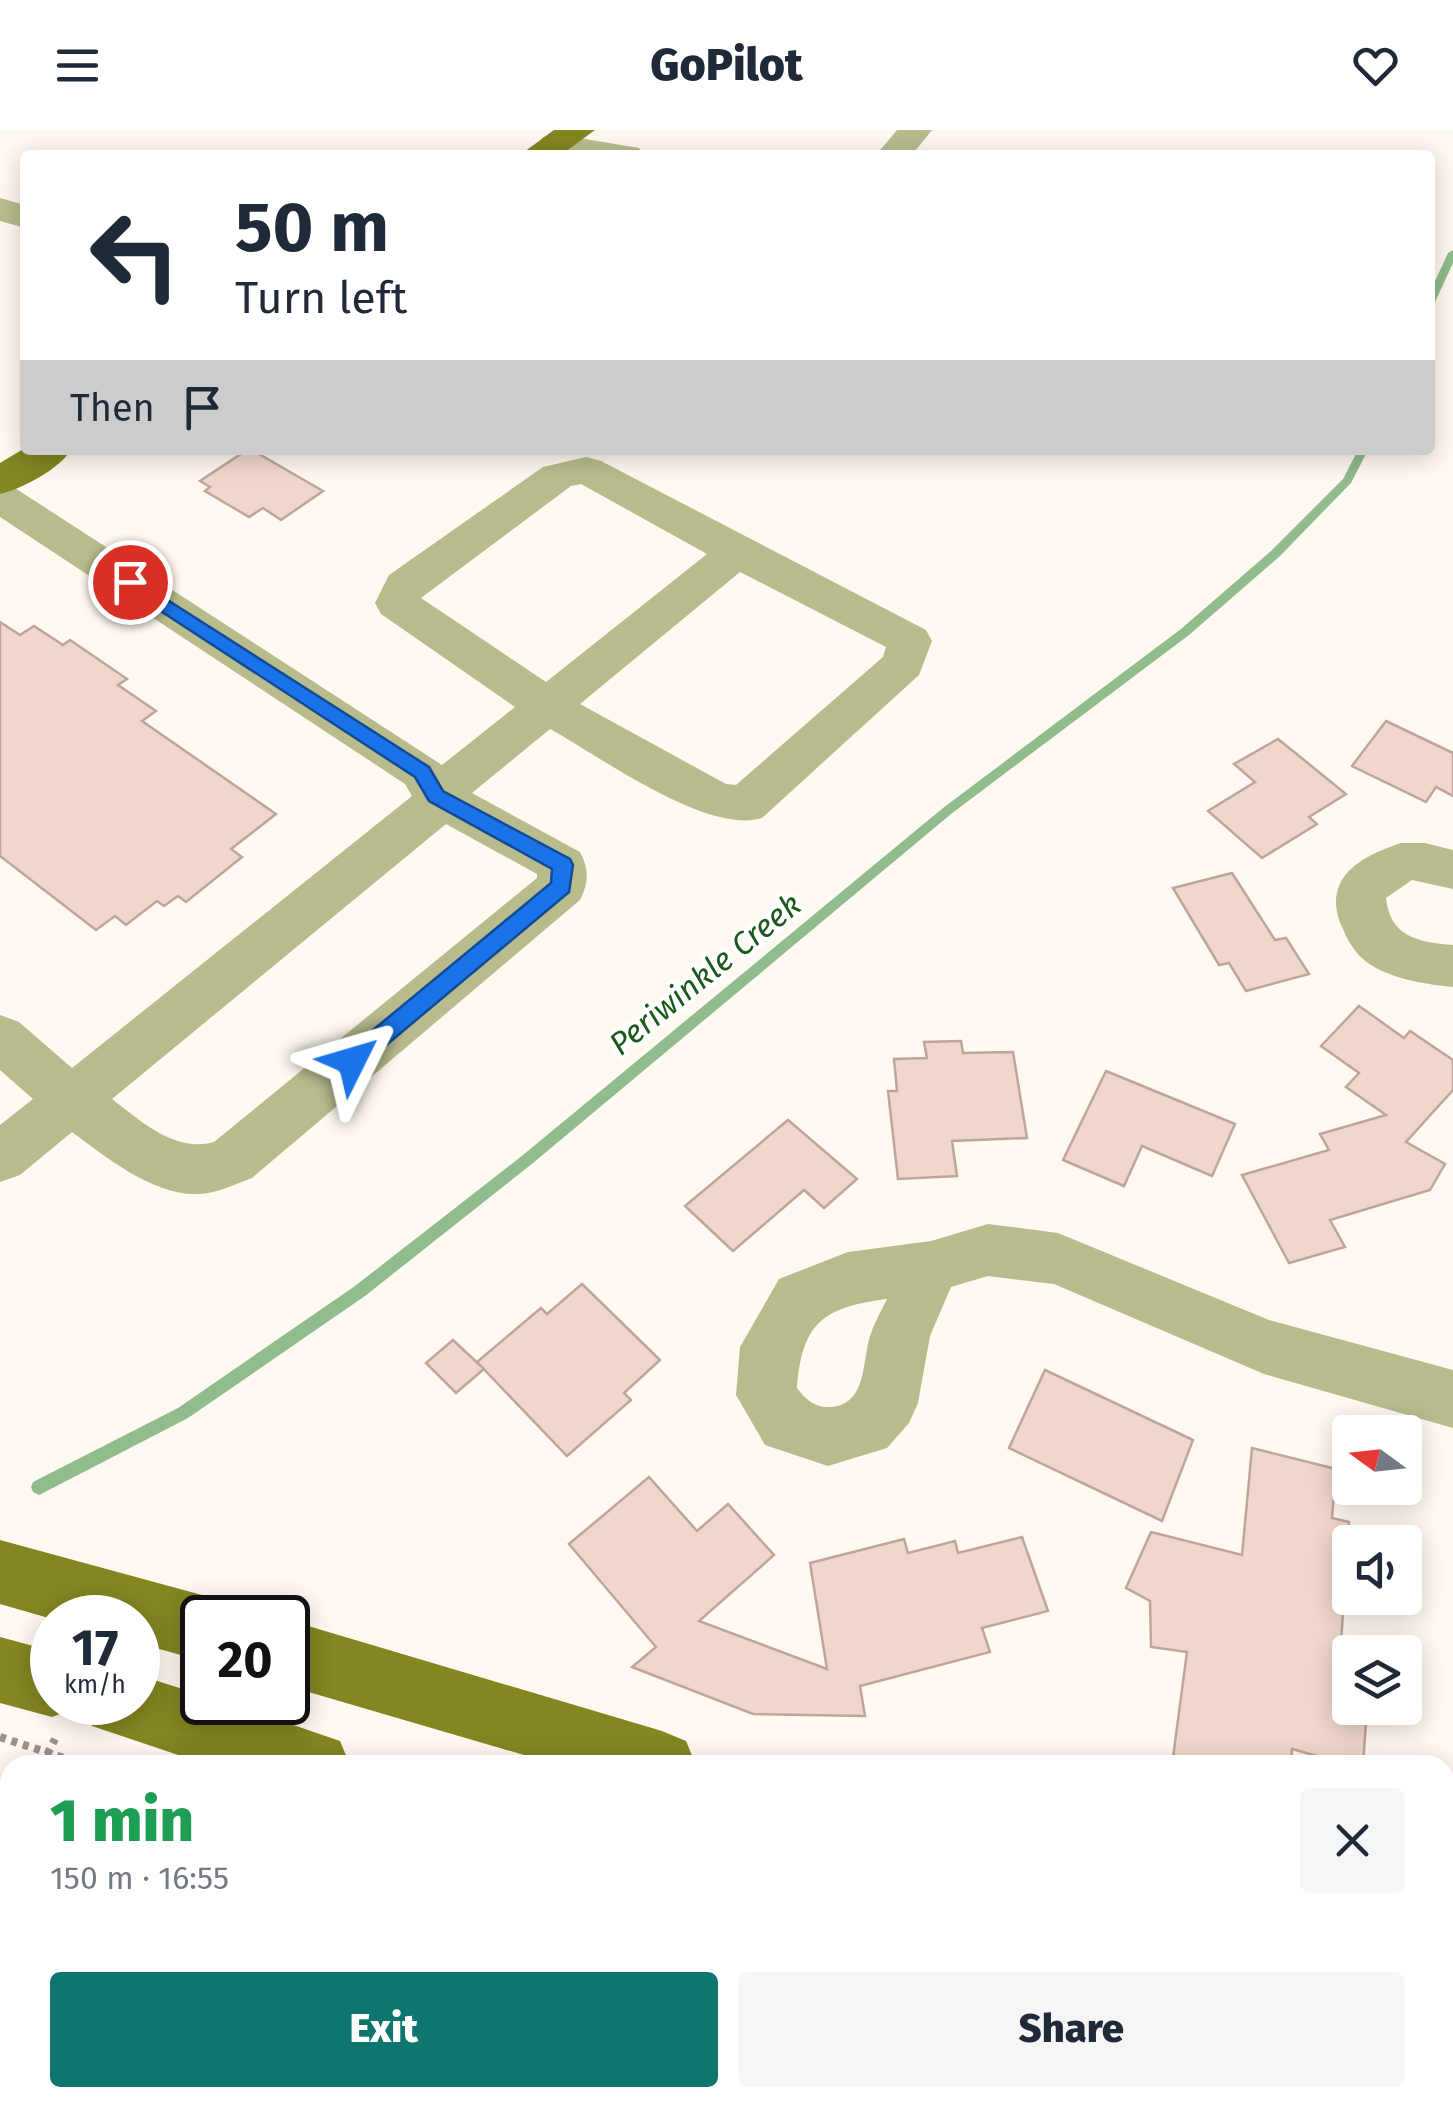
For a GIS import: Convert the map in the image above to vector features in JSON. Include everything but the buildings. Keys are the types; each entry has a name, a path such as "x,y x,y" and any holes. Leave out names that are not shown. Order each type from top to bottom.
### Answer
{"main road":[{"path":"0,481 43,455"},
{"path":"0,1572 180,1622"},
{"path":"310,1659 632,1755"},
{"path":"0,1670 30,1678"},
{"path":"160,1716 284,1755"}],"street":[{"path":"897,150 915,130"},
{"path":"557,143 633,149"},
{"path":"586,470 737,552 910,641 903,664 744,805 716,800 548,706 398,603 404,585 558,476 586,470"},
{"path":"0,498 422,772 436,796 562,865 562,886 232,1161 195,1170 156,1158 72,1100 0,1037"},
{"path":"0,1158 428,812 436,796 737,552"},
{"path":"1453,870 1406,859 1378,870 1360,892 1360,920 1382,946 1409,962 1453,966"},
{"path":"931,1267 988,1250 1058,1259 1264,1346 1453,1399"}],"path":[{"path":"0,1738 54,1755"}],"waterway":[{"name":"Periwinkle Creek","path":"1435,291 1453,253"},
{"name":"Periwinkle Creek","path":"39,1487 183,1413 360,1291 528,1159 947,811 1185,632 1275,554 1347,481 1360,455"}],"route":[{"path":"130,582 422,772 436,796 562,865 562,886 352,1061"}]}
